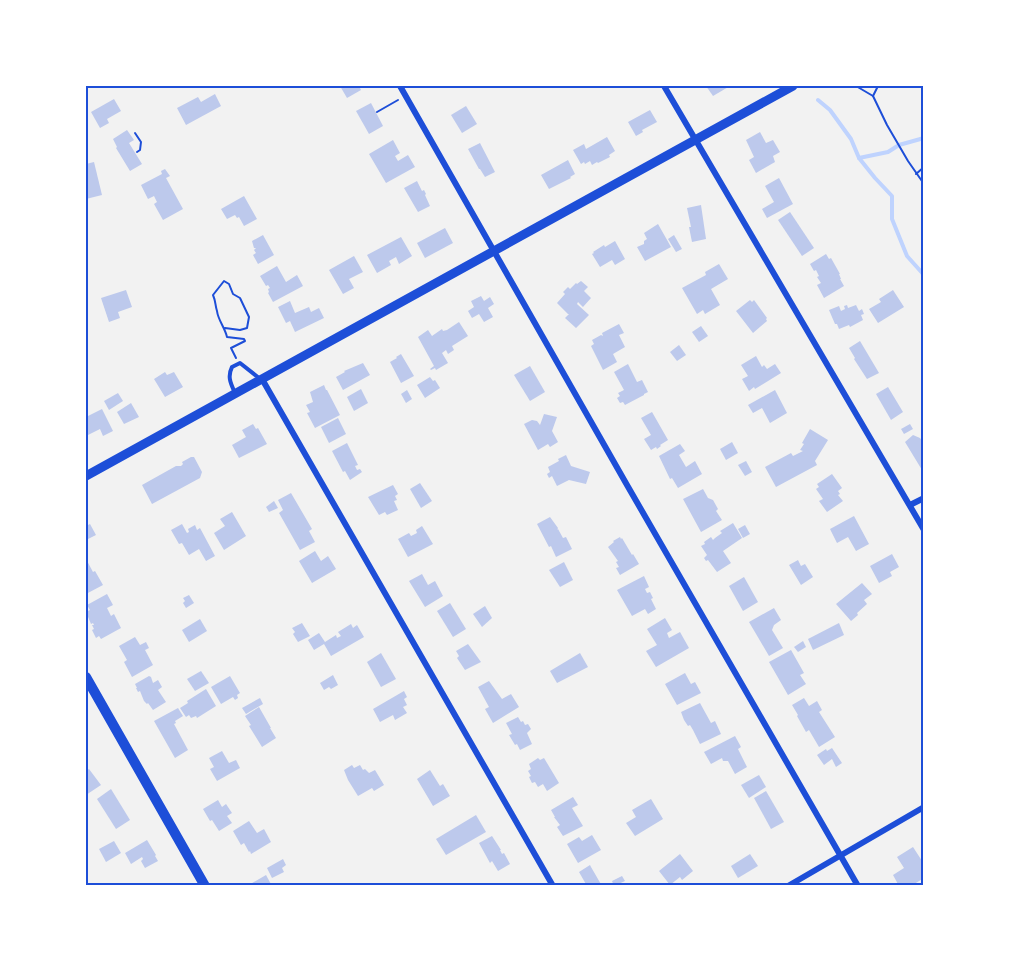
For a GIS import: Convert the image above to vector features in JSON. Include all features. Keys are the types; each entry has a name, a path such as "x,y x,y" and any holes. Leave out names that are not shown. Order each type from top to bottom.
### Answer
{"main road":[{"path":"86,677 205,885"}],"street":[{"path":"400,86 858,885"},
{"path":"664,86 924,530"},
{"path":"86,476 793,86"},
{"path":"262,379 553,885"},
{"path":"910,505 924,498"},
{"path":"788,885 924,807"}],"lane":[{"path":"235,394 228,374 231,367 240,363 262,379"}],"path":[{"path":"856,86 873,96 887,125 924,184"},
{"path":"873,96 878,86"},
{"path":"377,112 406,96"},
{"path":"135,133 141,142 140,150 137,152"},
{"path":"916,174 924,167"},
{"path":"225,328 240,330 247,328 249,317 240,298 233,294 229,284 224,281 213,296 217,304 217,312 227,337 245,341 231,348"}],"building":[{"path":"340,86 359,86 361,90 347,98"},
{"path":"706,86 730,86 713,96"},
{"path":"215,94 221,106 186,125 177,108 198,97 201,102"},
{"path":"114,99 121,111 107,119 109,123 100,128 91,112"},
{"path":"371,103 383,126 369,134 356,111"},
{"path":"466,106 477,124 462,133 451,115"},
{"path":"650,110 657,122 636,136 628,122"},
{"path":"127,130 134,140 129,143 142,164 130,171 113,139"},
{"path":"760,132 766,143 773,140 780,152 773,156 775,162 756,173 749,160 754,157 746,140"},
{"path":"607,137 615,151 609,155 610,157 592,165 590,161 581,164 573,150 584,144 586,149"},
{"path":"393,140 400,153 395,156 398,161 408,155 415,167 386,183 369,154"},
{"path":"480,143 495,172 485,177 468,149"},
{"path":"568,160 575,174 549,189 541,175"},
{"path":"94,162 102,195 86,199 86,164"},
{"path":"165,169 170,176 166,178 183,209 163,220 154,204 157,202 154,196 148,199 141,185 162,174 161,171"},
{"path":"779,178 793,204 767,218 762,209 774,202 765,186"},
{"path":"417,181 422,191 424,190 430,206 418,212 404,188"},
{"path":"244,196 257,219 244,226 239,217 235,215 227,219 221,209"},
{"path":"701,205 706,239 692,242 687,208"},
{"path":"790,212 814,248 802,256 778,220"},
{"path":"658,224 671,247 645,261 637,247 644,244 647,239 644,233"},
{"path":"445,228 453,243 425,258 417,243"},
{"path":"263,235 274,255 258,264 253,255 256,253 254,250 256,248 252,241"},
{"path":"674,235 682,249 676,252 668,239"},
{"path":"401,237 412,256 399,264 396,257 389,261 391,265 377,273 367,255"},
{"path":"615,241 625,259 615,265 612,260 600,267 593,252"},
{"path":"826,254 829,259 831,258 840,274 844,286 824,298 817,285 821,283 817,277 819,276 810,264"},
{"path":"354,256 363,272 349,279 354,288 343,294 329,270"},
{"path":"719,264 728,279 711,289 720,305 705,314 703,310 697,314 682,288 706,275 705,272"},
{"path":"277,266 286,282 297,275 303,286 273,302 268,293 270,288 260,276"},
{"path":"581,281 588,287 584,291 591,298 583,307 578,302 577,304 589,315 576,328 565,318 569,314 557,303 568,287 570,289"},
{"path":"126,290 132,307 118,312 120,318 109,322 101,298"},
{"path":"893,290 904,307 878,323 869,309 881,302 879,299"},
{"path":"481,296 484,301 490,297 494,304 488,308 493,317 484,322 479,314 472,318 468,311 474,307 471,301"},
{"path":"750,300 752,302 754,300 767,318 767,321 753,333 736,311"},
{"path":"290,301 295,313 309,307 311,312 319,308 324,318 295,332 290,321 286,323 278,307"},
{"path":"847,305 848,308 856,305 859,311 862,309 863,320 850,327 849,325 839,329 829,310 839,306 841,311"},
{"path":"459,322 468,336 452,346 454,350 448,354 446,350 442,353 448,363 436,370 435,368 431,370 434,366 418,337 428,330 432,336"},
{"path":"619,324 624,333 619,335 625,347 613,354 617,362 603,370 591,346 594,344 592,340 603,336 602,333"},
{"path":"701,326 708,336 699,342 692,332"},
{"path":"860,341 879,373 867,379 849,348"},
{"path":"679,345 686,355 677,361 670,352"},
{"path":"401,354 414,376 401,383 390,362"},
{"path":"756,356 762,367 764,365 767,369 775,364 781,373 749,391 742,379 748,376 741,365"},
{"path":"363,363 370,375 343,390 336,377"},
{"path":"628,364 637,382 642,380 648,392 625,405 617,398 620,396 618,393 624,390 614,372"},
{"path":"530,366 545,392 530,401 514,375"},
{"path":"165,372 167,375 174,372 183,387 165,397 154,379"},
{"path":"430,377 440,388 425,398 417,385"},
{"path":"324,385 340,415 315,428 307,413 310,412 306,405 313,402 310,392"},
{"path":"888,387 903,412 891,420 876,394"},
{"path":"361,389 368,403 354,411 347,397"},
{"path":"407,390 412,399 406,403 401,394"},
{"path":"775,390 787,413 770,423 762,408 753,413 748,405"},
{"path":"118,393 123,401 109,410 104,401"},
{"path":"131,403 139,417 124,424 117,412"},
{"path":"102,409 113,431 103,436 100,429 86,436 86,417"},
{"path":"652,412 668,440 657,449 656,447 651,450 644,439 651,435 641,418"},
{"path":"544,414 557,417 552,431 558,442 550,447 548,444 538,450 524,424 532,420 537,421 540,425"},
{"path":"338,418 346,434 329,443 321,427"},
{"path":"253,424 256,429 258,428 267,444 239,458 232,445 246,437 242,430"},
{"path":"910,424 913,429 904,434 901,429"},
{"path":"810,429 828,440 815,461 817,465 776,487 765,467 791,453 793,456 803,451 800,450 804,444 802,443"},
{"path":"913,435 924,440 924,469 922,470 905,442"},
{"path":"732,442 738,453 726,460 720,449"},
{"path":"347,443 358,465 355,466 357,470 360,469 362,472 350,480 332,451"},
{"path":"680,444 685,451 679,455 686,467 695,461 702,474 678,488 672,478 670,479 659,456"},
{"path":"566,455 571,466 590,472 586,484 569,480 557,486 552,476 549,478 548,467"},
{"path":"194,457 202,472 200,478 152,504 142,485 176,466 181,466 182,462"},
{"path":"746,461 752,472 745,476 738,465"},
{"path":"832,474 842,488 838,491 840,494 838,495 843,501 827,512 819,501 823,499 816,489 819,487 817,484"},
{"path":"420,483 432,501 421,508 410,489"},
{"path":"393,485 398,494 395,496 397,500 394,501 398,510 387,515 385,512 379,515 368,497"},
{"path":"703,489 708,498 713,500 722,520 701,532 683,499"},
{"path":"291,493 312,529 309,531 315,542 300,550 279,513 283,510 278,500"},
{"path":"274,501 278,508 269,512 266,507"},
{"path":"232,512 246,536 224,550 214,533 225,526 220,519"},
{"path":"854,516 869,544 856,551 848,537 837,543 830,529"},
{"path":"550,517 563,538 566,537 572,549 556,557 537,524"},
{"path":"733,523 742,538 723,551 731,563 717,572 704,558 707,555 701,546 711,537 713,540 722,533 720,531"},
{"path":"90,524 96,535 86,540 86,526"},
{"path":"182,524 187,533 188,529 195,525 197,530 200,528 215,556 206,561 199,549 189,555 171,530"},
{"path":"745,525 750,534 743,538 738,529"},
{"path":"422,526 433,544 408,557 398,539 409,533 411,536 417,533 416,530"},
{"path":"620,537 639,564 620,575 616,568 619,567 616,562 618,561 608,547"},
{"path":"315,551 321,561 328,556 336,569 312,583 299,561"},
{"path":"892,554 899,567 890,572 892,576 879,583 870,566"},
{"path":"86,559 103,585 86,594"},
{"path":"798,560 801,566 805,564 813,577 801,585 789,565"},
{"path":"564,562 573,580 560,587 549,570"},
{"path":"422,574 428,585 435,581 443,596 425,607 409,581"},
{"path":"644,576 649,587 645,589 647,593 650,592 656,609 648,614 645,609 632,616 617,590"},
{"path":"744,577 758,602 743,611 729,586"},
{"path":"862,583 872,594 864,600 867,604 851,621 836,604"},
{"path":"107,594 113,605 107,608 111,616 114,614 121,628 101,639 99,636 96,638 92,630 94,629 92,625 94,625 91,624 86,612 90,610 87,605"},
{"path":"189,595 194,603 186,608 183,598"},
{"path":"450,603 466,629 453,637 437,611"},
{"path":"485,606 492,618 482,627 473,614"},
{"path":"774,608 781,620 774,625 772,630 783,648 769,656 749,622"},
{"path":"665,618 672,630 667,633 669,638 680,632 689,648 656,667 646,651 657,645 647,629"},
{"path":"200,619 207,631 189,642 182,630"},
{"path":"302,623 310,636 298,642 292,628"},
{"path":"839,623 844,635 813,650 808,639"},
{"path":"351,624 353,628 357,625 364,637 331,656 324,644 314,650 308,640 319,633 325,642 336,635 337,638 341,636 338,632"},
{"path":"135,637 140,645 146,642 149,648 145,650 153,665 132,677 124,662 127,660 119,646"},
{"path":"803,641 806,647 798,652 794,647"},
{"path":"468,644 481,662 465,670 457,658 459,656 456,651"},
{"path":"791,650 804,673 800,675 806,684 788,695 769,662"},
{"path":"381,653 396,679 381,687 367,662"},
{"path":"580,653 588,667 557,683 550,671"},
{"path":"201,671 209,683 195,691 187,679"},
{"path":"685,673 691,684 695,682 701,693 677,705 665,684"},
{"path":"333,675 338,685 324,690 320,683"},
{"path":"149,676 153,683 158,680 162,687 158,690 166,702 153,710 144,701 135,684"},
{"path":"230,676 240,693 235,700 233,697 221,704 211,687"},
{"path":"489,681 502,699 511,694 519,707 493,723 485,709 489,707 478,687"},
{"path":"206,689 216,706 197,718 196,716 191,718 189,715 186,717 180,708"},
{"path":"404,691 407,705 403,707 407,713 395,720 393,715 380,722 373,709"},
{"path":"260,698 263,704 246,714 242,708"},
{"path":"804,698 809,706 817,701 822,710 819,712 835,737 819,747 809,730 806,732 792,705"},
{"path":"700,703 711,723 715,721 721,734 700,744 681,712"},
{"path":"259,707 276,738 262,747 245,716"},
{"path":"178,708 183,716 174,724 188,750 175,758 154,721"},
{"path":"518,717 531,729 527,733 532,744 520,750 509,735 512,734 506,723"},
{"path":"735,736 741,747 738,749 747,767 735,774 728,761 723,761 722,758 711,764 704,752"},
{"path":"832,748 842,763 836,767 832,759 824,765 817,755"},
{"path":"222,751 229,763 236,760 240,768 217,781 210,769 214,767 209,758"},
{"path":"538,758 540,760 544,758 559,783 547,791 543,784 538,787 529,777 531,776 528,771 531,769 529,764"},
{"path":"352,765 354,768 360,765 369,773 375,770 384,785 374,791 372,788 358,796 344,770"},
{"path":"89,769 101,785 86,795 86,771"},
{"path":"430,770 440,786 443,784 450,796 433,806 417,779"},
{"path":"759,775 766,787 749,798 741,785"},
{"path":"111,789 130,820 116,829 97,799"},
{"path":"766,791 784,822 771,829 754,798"},
{"path":"573,797 578,805 572,808 583,826 563,836 557,827 560,825 551,810"},
{"path":"651,799 663,819 635,836 626,823 636,817 632,810"},
{"path":"218,800 222,807 226,804 232,813 227,816 232,823 219,831 203,809"},
{"path":"476,815 486,832 446,855 436,839"},
{"path":"249,821 257,833 264,829 271,842 251,854 244,843 241,845 233,831"},
{"path":"592,835 601,850 578,863 567,844 579,837 582,841"},
{"path":"492,836 510,864 498,871 492,861 490,863 479,843"},
{"path":"147,840 158,861 145,868 141,861 142,857 131,864 125,853"},
{"path":"114,841 121,853 106,862 99,849"},
{"path":"913,847 924,864 924,878 911,886 899,886 893,875 904,868 897,857"},
{"path":"680,854 693,871 682,880 680,877 670,885 659,871"},
{"path":"750,854 758,866 738,878 731,866"},
{"path":"283,859 286,865 282,868 284,872 272,878 267,868"},
{"path":"590,865 602,886 587,886 579,872"},
{"path":"266,875 272,886 247,886"},
{"path":"622,876 625,881 614,886 612,881"}],"waterway":[{"path":"818,100 830,110 851,139 859,158 892,196 892,219 907,256 924,275"},
{"path":"859,158 888,152 899,145 924,138"}]}
